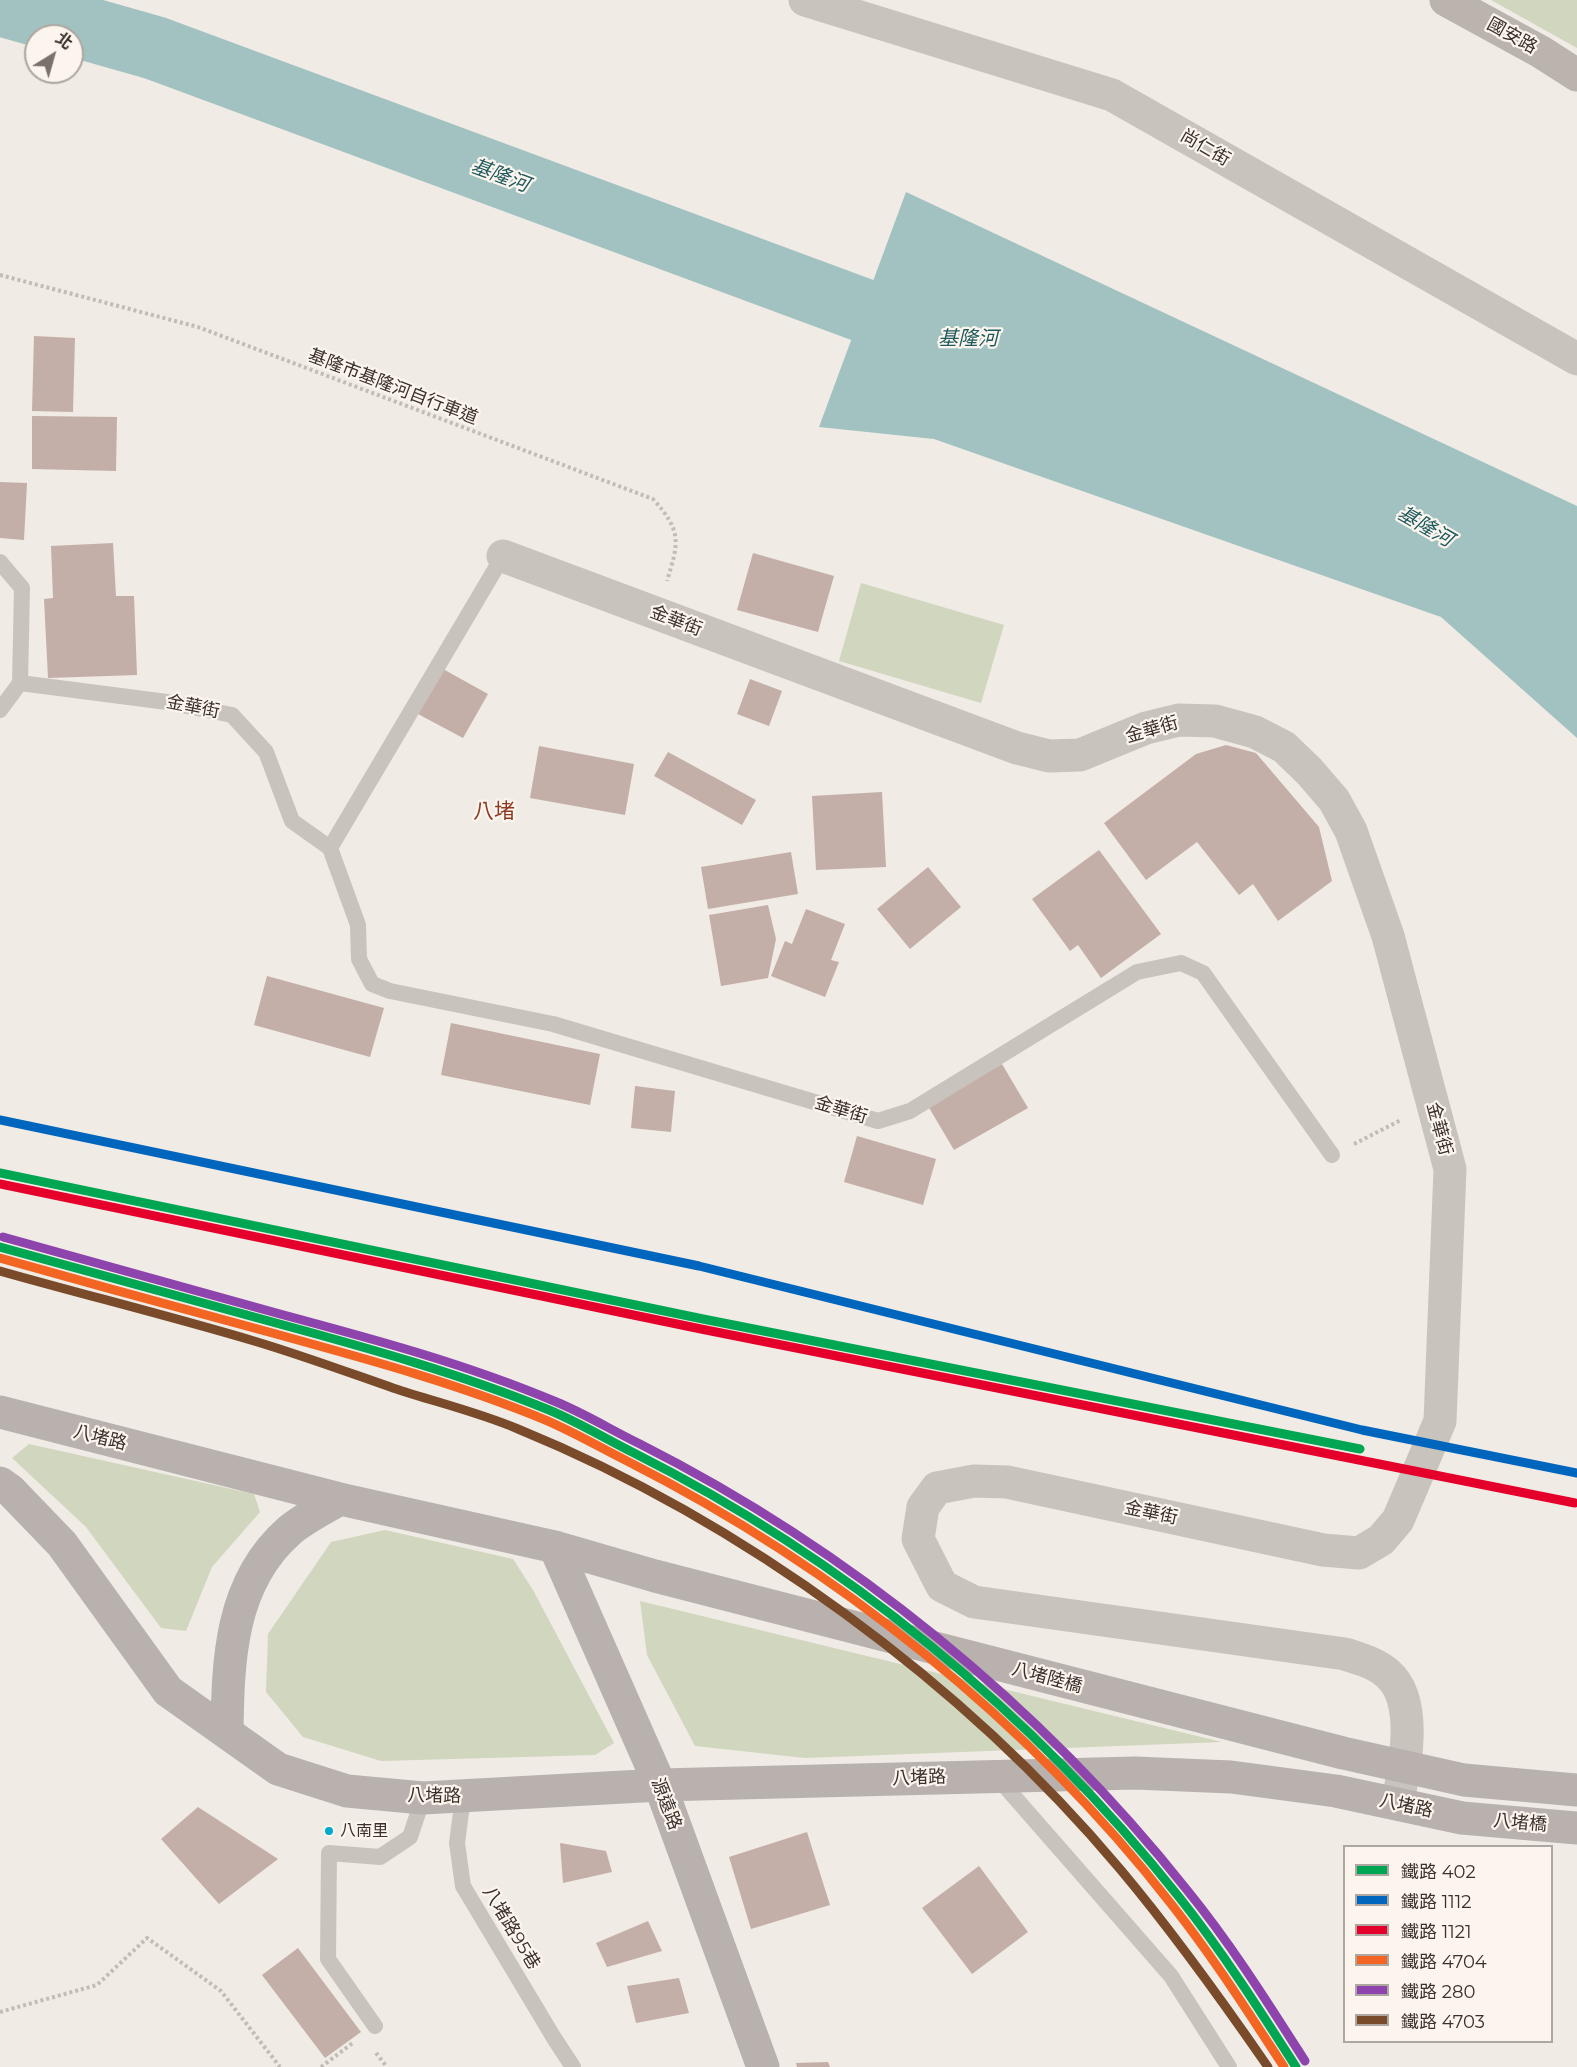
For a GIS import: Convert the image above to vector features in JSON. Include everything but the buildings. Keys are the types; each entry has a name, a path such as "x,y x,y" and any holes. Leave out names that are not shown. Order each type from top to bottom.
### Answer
{"main road":[{"name":"八堵路","path":"0,1412 340,1499 555,1547 655,1576"},
{"name":"八堵路","path":"0,1483 10,1490 62,1544 168,1691 278,1769 347,1791 423,1798 660,1785 1135,1773 1231,1777 1336,1791 1462,1818"},
{"path":"226,1732 228,1672 235,1619 258,1568 289,1531 340,1499"},
{"name":"源遠路","path":"555,1547 660,1785 763,2067"},
{"name":"八堵陸橋","path":"655,1576 1231,1725 1406,1767"},
{"path":"1406,1767 1464,1780 1577,1790"},
{"name":"八堵橋","path":"1462,1818 1577,1828"}],"street":[{"name":"尚仁街","path":"805,0 1112,95 1577,359"},
{"name":"國安路","path":"1446,0 1541,52 1577,75"},
{"name":"金華街","path":"502,556 1017,748 1049,756 1080,754 1146,728 1179,720 1215,721 1255,732 1284,747 1334,800 1351,831 1388,936 1450,1169 1440,1421 1398,1520 1381,1540 1359,1553 1323,1550 1007,1482 974,1481 937,1488 923,1507 918,1539 942,1586 974,1602 1346,1654 1369,1662 1389,1674 1400,1692 1406,1715 1406,1767 1397,1804"}],"lane":[{"name":"金華街","path":"330,848 502,556"},
{"path":"0,562 22,588 20,683 0,710"},
{"name":"金華街","path":"20,683 167,702 232,715 266,752 292,821 330,848 358,925 359,959 372,984 390,991 553,1024 878,1121 910,1111 1137,972 1181,963 1203,973 1332,1155"},
{"path":"996,1776 1171,1976 1229,2067"},
{"name":"八堵路95巷","path":"463,1797 457,1842 463,1886 573,2067"},
{"path":"375,2026 328,1959 329,1853 380,1857 410,1837 423,1798"}],"path":[{"name":"基隆市基隆河自行車道","path":"0,275 198,327 652,500 670,519 678,546 656,614"},
{"path":"1332,1155 1433,1104"},
{"path":"0,2012 97,1985 147,1938 221,1991 280,2067"},
{"path":"321,2067 375,2026"}],"green space":[{"path":"1491,0 1577,0 1577,48"},
{"path":"861,583 1004,625 981,703 839,661"},
{"path":"29,1444 254,1494 260,1512 212,1567 186,1631 161,1628 86,1527 12,1458"},
{"path":"385,1530 513,1559 533,1590 614,1743 595,1755 381,1761 303,1737 266,1692 268,1634 331,1542"},
{"path":"640,1601 1222,1742 805,1758 695,1746 647,1655"}],"water":[{"name":"基隆河","path":"906,192 1577,506 1577,738 1441,617 934,439 819,427"}],"waterway":[{"name":"基隆河","path":"0,4 155,48 946,341"}],"rail line":[{"name":"1112","path":"0,1120 699,1266 1362,1430 1577,1473"},
{"name":"402","path":"0,1173 703,1319 1360,1449"},
{"name":"1121","path":"0,1184 701,1329 1575,1503"},
{"name":"280","path":"3,1237 384,1343 487,1375 576,1411 718,1486 794,1533 867,1583 937,1638 1005,1696 1069,1758 1130,1822 1203,1910 1249,1974 1305,2061"},
{"name":"402","path":"0,1247 380,1352 516,1397 571,1420 634,1453 711,1495 787,1541 860,1591 930,1645 998,1703 1062,1765 1122,1829 1195,1917 1296,2067"},
{"name":"4704","path":"0,1258 371,1361 509,1406 543,1419 627,1461 705,1503 780,1549 853,1599 924,1653 991,1711 1055,1772 1116,1837 1172,1905 1244,2005 1284,2067"},
{"name":"4703","path":"0,1271 254,1341 503,1423 602,1467 685,1510 766,1560 845,1614 920,1672 992,1735 1059,1800 1159,1917 1268,2067"}],"place":[{"name":"八南里","path":"329,1831"}],"district":[{"name":"八堵","path":"494,812"}]}
